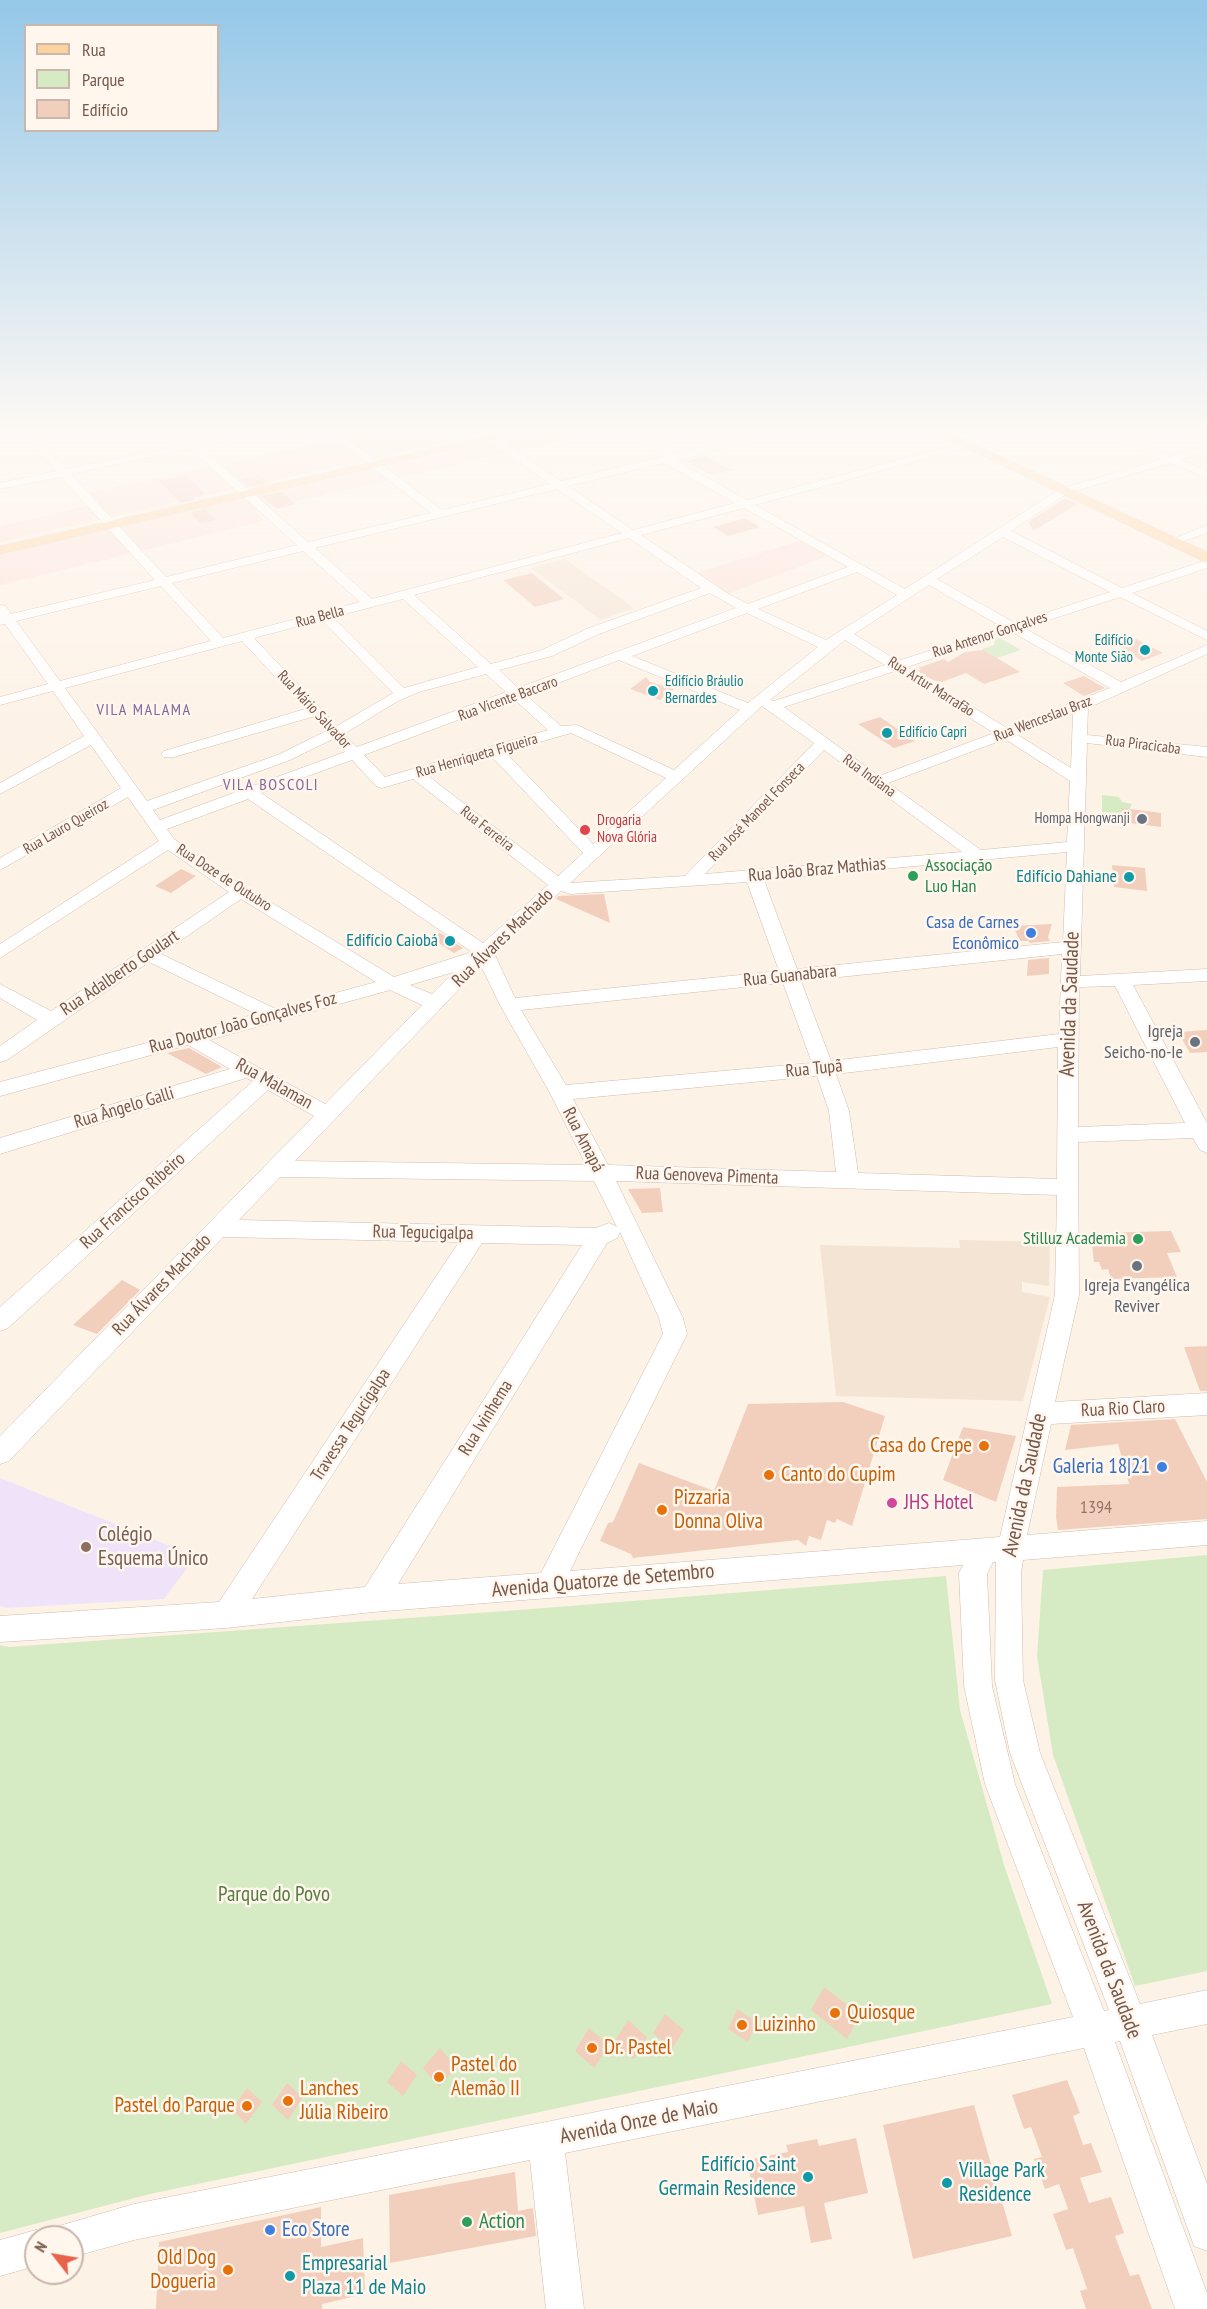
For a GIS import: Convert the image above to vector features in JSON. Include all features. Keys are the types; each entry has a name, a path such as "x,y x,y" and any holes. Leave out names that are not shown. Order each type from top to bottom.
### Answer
{"main road":[{"path":"0,550 25,544"},
{"path":"1184,544 1207,558"},
{"path":"1191,544 1207,550"}],"street":[{"path":"128,544 220,644"},
{"path":"302,544 370,604"},
{"path":"2,616 318,544"},
{"name":"Rua Bella","path":"0,701 597,544"},
{"path":"648,544 746,609 827,646"},
{"path":"816,544 906,594"},
{"name":"Rua Álvares Machado","path":"0,1453 484,952 675,776 761,705 827,646 982,544"},
{"path":"1026,544 1207,636"},
{"name":"Rua Antenor Gonçalves","path":"761,705 896,666 1207,564"},
{"name":"Rua Vicente Baccaro","path":"156,827 517,696 859,567"},
{"path":"929,580 1121,688"},
{"path":"144,808 273,762 335,732 402,694 487,668 547,653 594,631 712,588"},
{"path":"405,594 517,696 566,730 675,776"},
{"name":"Rua Doze de Outubro","path":"2,616 168,842 184,855 392,984 435,1003"},
{"path":"325,616 402,694"},
{"name":"Rua Artur Marrafão","path":"845,634 1077,778"},
{"name":"Rua Mário Salvador","path":"246,637 382,783"},
{"name":"Rua Wenceslau Braz","path":"876,782 1081,706 1207,648"},
{"name":"Rua Indiana","path":"621,656 761,705 823,743 976,854"},
{"name":"Avenida da Saudade","path":"1081,706 1068,1039 1067,1295 1039,1414 998,1549 973,1573 978,1686 1000,1785 1094,2031 1194,2309"},
{"path":"169,754 315,711"},
{"name":"Rua Henriqueta Figueira","path":"382,783 566,730"},
{"path":"0,789 93,737"},
{"name":"Rua Piracicaba","path":"1078,738 1207,752"},
{"name":"Rua José Manoel Fonseca","path":"690,880 823,743"},
{"path":"495,751 592,853"},
{"name":"Rua Ferreira","path":"416,774 559,885"},
{"name":"Rua Lauro Queiroz","path":"0,866 131,789"},
{"path":"250,793 484,952"},
{"path":"0,952 168,842"},
{"name":"Rua João Braz Mathias","path":"559,885 571,889 590,889 1075,846"},
{"path":"754,876 840,1110 848,1180"},
{"name":"Rua Adalberto Goulart","path":"0,1055 241,891"},
{"name":"Rua Guanabara","path":"509,1005 1071,947"},
{"name":"Rua Doutor João Gonçalves Foz","path":"0,1089 392,984 458,965 484,952"},
{"name":"Rua Amapá","path":"484,952 509,1005 560,1093 627,1224 670,1318 675,1334 549,1585"},
{"path":"147,954 273,1015"},
{"path":"1070,982 1207,975"},
{"path":"1068,1135 1205,1135 1122,981"},
{"path":"0,990 51,1020"},
{"name":"Rua Malaman","path":"189,1037 327,1114"},
{"name":"Rua Tupã","path":"560,1093 824,1069 1068,1039"},
{"name":"Rua Ângelo Galli","path":"0,1146 257,1075"},
{"name":"Rua Francisco Ribeiro","path":"4,1310 257,1075"},
{"name":"Rua Genoveva Pimenta","path":"274,1169 600,1173 1068,1187"},
{"name":"Rua Tegucigalpa","path":"217,1228 599,1237 627,1224"},
{"name":"Travessa Tegucigalpa","path":"226,1615 476,1234"},
{"name":"Rua Ivinhema","path":"373,1599 599,1237"},
{"name":"Rua Rio Claro","path":"1039,1414 1207,1404"},
{"name":"Avenida Quatorze de Setembro","path":"0,1629 226,1615 373,1599 1207,1533"},
{"name":"Avenida da Saudade","path":"998,1549 1007,1573 1010,1680 1025,1753 1131,2024 1207,2233"},
{"name":"Avenida Onze de Maio","path":"84,2236 134,2222 1207,2007"},
{"path":"546,2141 565,2309"},
{"path":"0,2258 24,2251"}],"shaded area":[{"path":"45,544 170,544 0,585 0,554"},
{"path":"790,544 809,544 830,555 725,595 697,573"},
{"path":"565,559 634,608 601,620 531,568"},
{"path":"959,1240 1050,1242 1049,1286 1022,1282 1022,1292 1050,1297 1023,1401 836,1396 820,1245 960,1248"},
{"name":"Colégio Esquema Único","path":"0,1478 196,1556 164,1599 7,1608 0,1606"}],"green space":[{"path":"1000,638 1021,650 997,658 982,649 994,645 995,639"},
{"path":"1102,795 1119,797 1122,802 1132,804 1126,815 1102,812"},
{"path":"1207,1555 1207,1971 1135,1986 1053,1755 1037,1656 1043,1570"},
{"name":"Parque do Povo","path":"946,1576 960,1710 1005,1868 1052,2004 150,2194 0,2233 0,1645 9,1647"}],"building":[{"path":"532,573 564,599 535,607 503,580"},
{"name":"Edifício Monte Sião","path":"1130,637 1163,653 1142,661 1114,643"},
{"path":"984,650 1020,672 984,684 966,673 942,682 933,680 918,671 921,669 918,668 944,659 948,662 965,652"},
{"path":"1084,676 1105,688 1084,696 1063,683"},
{"name":"Edifício Bráulio Bernardes","path":"646,677 650,682 674,689 660,700 630,689"},
{"name":"Edifício Capri","path":"880,717 915,741 894,748 858,724"},
{"name":"Hompa Hongwanji","path":"1122,808 1161,813 1161,827 1122,822"},
{"name":"Edifício Dahiane","path":"1112,865 1145,868 1147,891 1114,887"},
{"path":"181,869 196,876 171,893 155,886"},
{"path":"604,894 610,923 556,899 558,896"},
{"name":"Casa de Carnes Econômico","path":"1052,924 1048,937 1050,941 1029,943 1029,941 1020,941 1013,926"},
{"path":"440,933 463,948 454,953 431,938"},
{"path":"1049,958 1049,974 1027,976 1028,960"},
{"name":"Igreja Seicho-no-Ie","path":"1207,1030 1207,1052 1190,1053 1178,1032"},
{"path":"189,1048 222,1067 206,1074 167,1053"},
{"path":"660,1188 663,1212 642,1213 628,1189"},
{"path":"1171,1231 1181,1252 1167,1253 1177,1277 1111,1279 1108,1269 1102,1270 1099,1262 1094,1262 1092,1245 1103,1244 1099,1233"},
{"path":"122,1280 140,1290 97,1334 73,1325"},
{"path":"1207,1346 1207,1391 1200,1391 1184,1347"},
{"path":"843,1402 885,1416 852,1526 837,1519 835,1523 827,1520 821,1540 809,1536 806,1546 798,1540 633,1558 631,1554 600,1541 608,1523 613,1522 639,1463 714,1491 748,1404"},
{"name":"Galeria 18|21","path":"1175,1419 1207,1482 1207,1519 1058,1530 1057,1487 1129,1484 1118,1444 1065,1450 1071,1425"},
{"path":"963,1427 1016,1436 996,1502 943,1480"},
{"name":"Quiosque","path":"824,1987 860,2015 847,2039 811,2010"},
{"name":"Luizinho","path":"737,2009 757,2022 748,2042 728,2029"},
{"path":"665,2014 684,2030 672,2049 653,2033"},
{"path":"628,2020 647,2037 634,2059 614,2042"},
{"name":"Dr. Pastel","path":"589,2028 609,2045 594,2068 575,2051"},
{"name":"Pastel do Alemão II","path":"440,2048 456,2067 439,2087 423,2068"},
{"path":"401,2061 417,2075 403,2096 387,2082"},
{"path":"1067,2080 1080,2113 1073,2116 1083,2145 1091,2143 1102,2172 1080,2178 1089,2203 1111,2197 1124,2233 1115,2236 1130,2276 1139,2274 1152,2309 1086,2309 1080,2291 1087,2289 1073,2248 1066,2250 1053,2214 1068,2209 1059,2184 1045,2189 1034,2159 1042,2157 1031,2127 1024,2129 1012,2095"},
{"name":"Lanches Júlia Ribeiro","path":"287,2083 303,2097 288,2120 272,2105"},
{"name":"Pastel do Parque","path":"247,2088 262,2102 246,2124 232,2109"},
{"name":"Village Park Residence","path":"974,2105 1012,2236 913,2259 883,2125"},
{"name":"Edifício Saint Germain Residence","path":"856,2138 868,2193 824,2203 832,2239 811,2243 804,2206 758,2215 747,2160 788,2152 786,2145 817,2139 819,2146"},
{"name":"Action","path":"515,2172 518,2211 533,2208 536,2236 390,2263 389,2195"},
{"path":"321,2207 321,2247 363,2238 365,2294 322,2304 322,2309 156,2309 159,2242"}],"place":[{"name":"Edifício Monte Sião","path":"1145,650"},
{"name":"Edifício Bráulio Bernardes","path":"653,691"},
{"name":"Edifício Capri","path":"887,733"},
{"name":"Hompa Hongwanji","path":"1142,819"},
{"name":"Drogaria Nova Glória","path":"585,830"},
{"name":"Associação Luo Han","path":"913,876"},
{"name":"Edifício Dahiane","path":"1129,877"},
{"name":"Casa de Carnes Econômico","path":"1031,933"},
{"name":"Edifício Caiobá","path":"450,941"},
{"name":"Igreja Seicho-no-Ie","path":"1195,1042"},
{"name":"Stilluz Academia","path":"1138,1239"},
{"name":"Igreja Evangélica Reviver","path":"1137,1266"},
{"name":"Casa do Crepe","path":"984,1446"},
{"name":"Galeria 18|21","path":"1162,1467"},
{"name":"Canto do Cupim","path":"769,1475"},
{"name":"JHS Hotel","path":"892,1503"},
{"name":"Pizzaria Donna Oliva","path":"662,1510"},
{"name":"Colégio Esquema Único","path":"86,1547"},
{"name":"Quiosque","path":"835,2013"},
{"name":"Luizinho","path":"742,2025"},
{"name":"Dr. Pastel","path":"592,2048"},
{"name":"Pastel do Alemão II","path":"439,2077"},
{"name":"Lanches Júlia Ribeiro","path":"288,2101"},
{"name":"Pastel do Parque","path":"247,2106"},
{"name":"Edifício Saint Germain Residence","path":"808,2177"},
{"name":"Village Park Residence","path":"947,2183"},
{"name":"Action","path":"467,2222"},
{"name":"Eco Store","path":"270,2230"},
{"name":"Old Dog Dogueria","path":"228,2270"},
{"name":"Empresarial Plaza 11 de Maio","path":"290,2276"}],"district":[{"name":"VILA MALAMA","path":"144,710"},
{"name":"VILA BOSCOLI","path":"271,785"}]}
